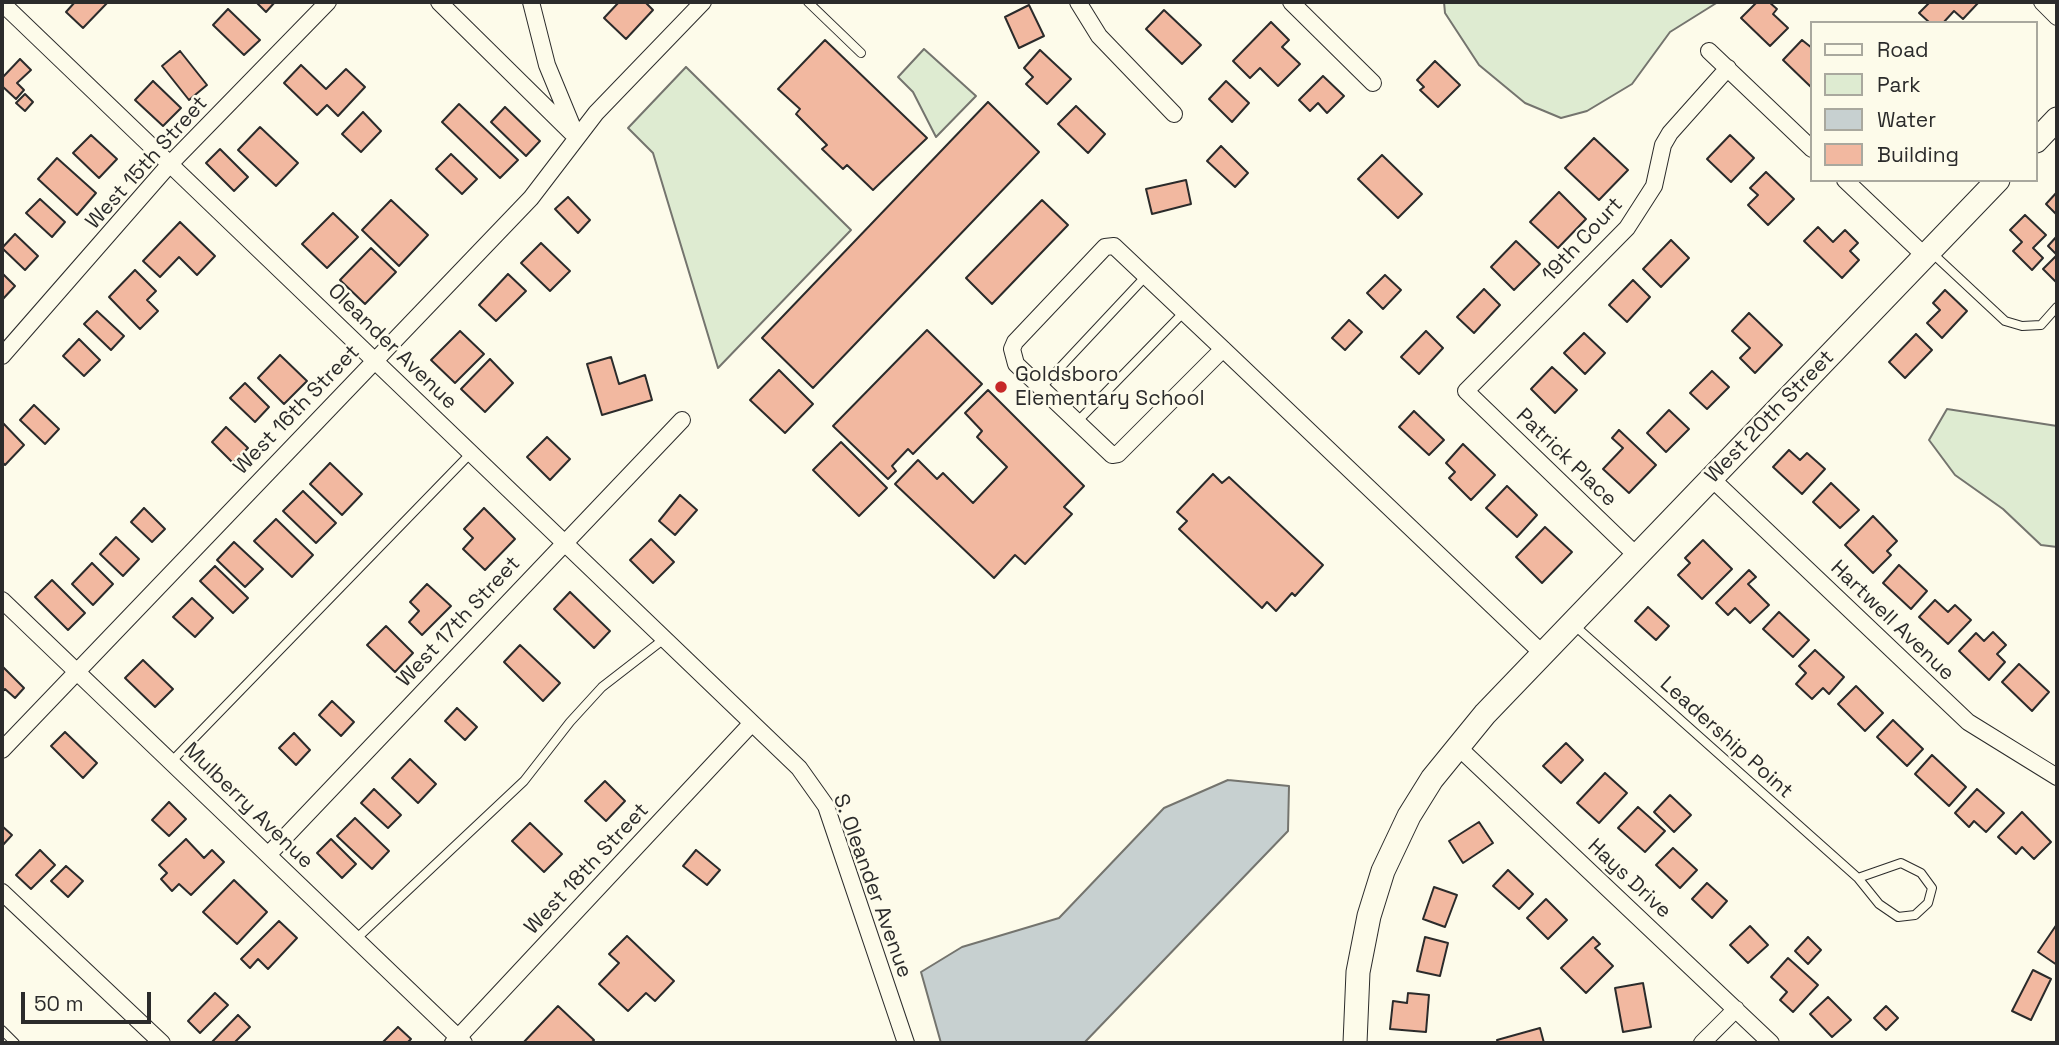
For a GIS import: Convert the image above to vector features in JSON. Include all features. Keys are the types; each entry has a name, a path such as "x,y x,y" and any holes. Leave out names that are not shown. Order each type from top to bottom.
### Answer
{"street":[{"name":"West 15th Street","path":"2,356 169,165 328,2"},
{"path":"439,2 576,137"},
{"path":"531,2 547,65 576,137"},
{"name":"West 16th Street","path":"2,750 531,198 576,137 703,2"},
{"path":"1078,2 1099,36 1174,114"},
{"path":"1291,2 1373,83"},
{"path":"2042,2 2057,17"},
{"name":"Oleander Avenue","path":"7,8 169,165 376,359 562,543 752,723"},
{"path":"1709,51 1811,148"},
{"name":"19th Court","path":"1466,391 1627,228 1654,186 1663,145 1670,133 1728,68"},
{"path":"2038,139 2057,119"},
{"path":"1848,182 1928,253"},
{"name":"West 20th Street","path":"1355,1043 1358,972 1369,916 1383,871 1409,816 1457,746 1636,555 1996,182"},
{"path":"1223,349 1118,454 1107,451 1016,364 1012,349 1015,342 1110,244 1146,276 1223,349 1543,654"},
{"name":"Patrick Place","path":"1466,391 1636,555"},
{"name":"West 17th Street","path":"268,855 562,543 682,420"},
{"name":"Hartwell Avenue","path":"1711,478 1968,722 2057,777"},
{"name":"Mulberry Avenue","path":"2,600 356,939 458,1041"},
{"name":"West 18th Street","path":"458,1041 752,723"},
{"name":"S. Oleander Avenue","path":"752,723 799,768 826,806 905,1043"},
{"name":"Hays Drive","path":"1457,746 1771,1043"},
{"path":"2,892 162,1043"},
{"path":"1702,1043 1736,1009"}],"lane":[{"path":"808,2 861,52"},
{"path":"1928,253 2005,321 2022,326 2041,325 2057,307"},
{"path":"1041,388 1146,276"},
{"path":"1077,422 1184,312"},
{"path":"171,762 471,453"},
{"name":"Leadership Point","path":"1572,624 1857,878 1879,904 1898,916 1915,915 1928,903 1932,888 1921,873 1900,863 1857,878"},
{"path":"356,939 524,781 570,722 603,687 664,639"},
{"path":"2,1030 15,1043"}],"green space":[{"path":"1444,2 1718,2 1670,32 1632,84 1587,111 1561,118 1525,103 1479,65 1445,13"},
{"path":"924,49 976,96 936,137 913,92 898,77"},
{"path":"686,67 851,230 718,368 653,153 628,128"},
{"path":"1947,409 2057,426 2057,547 2041,545 2003,509 1955,475 1929,440"}],"water":[{"path":"1228,780 1289,786 1288,831 1084,1043 941,1043 921,972 962,947 1059,918 1164,808"}],"building":[{"path":"75,2 108,2 83,28 66,12"},
{"path":"256,2 275,2 266,12"},
{"path":"619,2 645,2 653,10 626,39 604,18"},
{"path":"1757,2 1769,2 1777,9 1773,14 1788,28 1770,46 1741,18"},
{"path":"1930,2 1978,3 1963,19 1954,11 1945,21 1928,21 1919,13"},
{"path":"1029,5 1044,36 1019,48 1005,17"},
{"path":"228,9 260,40 244,55 213,25"},
{"path":"1164,10 1201,45 1182,64 1146,29"},
{"path":"1271,22 1289,40 1282,47 1300,64 1278,86 1260,68 1250,78 1233,61"},
{"path":"825,40 927,138 873,190 847,165 843,169 822,149 827,145 796,114 800,109 778,89"},
{"path":"1802,40 1811,47 1811,87 1783,60"},
{"path":"1040,50 1071,79 1047,104 1026,84 1033,77 1024,68"},
{"path":"180,51 207,85 189,100 162,66"},
{"path":"20,59 31,70 17,83 24,90 16,99 2,86 2,78"},
{"path":"1435,61 1460,85 1438,107 1420,90 1424,87 1417,80"},
{"path":"301,65 326,89 346,69 365,87 338,116 327,105 317,115 284,83"},
{"path":"1323,76 1344,96 1327,113 1318,103 1310,111 1299,100"},
{"path":"153,81 181,108 163,126 135,100"},
{"path":"1226,81 1249,103 1232,122 1209,99"},
{"path":"25,94 33,102 25,111 16,103"},
{"path":"988,102 1039,152 813,388 762,338"},
{"path":"459,104 518,160 500,178 442,122"},
{"path":"1076,106 1105,134 1088,153 1058,124"},
{"path":"505,107 540,141 526,156 491,122"},
{"path":"363,112 381,131 361,152 342,134"},
{"path":"260,127 298,163 276,186 238,150"},
{"path":"91,135 117,159 99,178 73,153"},
{"path":"1730,135 1754,158 1731,182 1707,159"},
{"path":"1594,138 1628,170 1599,200 1565,168"},
{"path":"1221,146 1248,173 1235,187 1207,161"},
{"path":"220,149 248,177 234,191 206,163"},
{"path":"451,154 477,179 462,194 436,169"},
{"path":"1382,155 1422,194 1398,218 1358,179"},
{"path":"57,158 96,193 77,215 38,179"},
{"path":"1766,172 1794,199 1768,225 1748,205 1758,195 1750,188"},
{"path":"1186,180 1191,204 1152,214 1146,189"},
{"path":"1559,192 1586,219 1558,248 1530,222"},
{"path":"2057,192 2057,215 2046,204"},
{"path":"568,197 590,220 578,233 555,209"},
{"path":"40,199 65,222 52,237 26,213"},
{"path":"391,200 428,235 399,266 362,230"},
{"path":"1042,200 1068,225 992,304 966,278"},
{"path":"333,213 358,237 327,268 302,244"},
{"path":"2025,215 2046,235 2033,248 2043,258 2032,270 2013,251 2022,242 2010,230"},
{"path":"180,222 215,256 197,275 179,257 160,277 143,261"},
{"path":"1818,227 1833,242 1845,230 1858,243 1850,251 1859,260 1842,278 1804,241"},
{"path":"15,234 38,256 25,270 2,248"},
{"path":"2057,236 2057,255 2048,246"},
{"path":"1671,240 1689,258 1661,287 1643,269"},
{"path":"1516,241 1540,264 1514,290 1491,267"},
{"path":"541,243 570,271 550,291 521,263"},
{"path":"371,248 396,272 365,304 340,280"},
{"path":"2057,255 2057,283 2043,269"},
{"path":"135,270 156,291 147,300 158,311 140,329 109,297"},
{"path":"2,273 15,286 2,300"},
{"path":"508,274 526,291 496,321 479,305"},
{"path":"1385,275 1401,290 1383,309 1367,293"},
{"path":"1633,280 1650,297 1627,322 1609,305"},
{"path":"1484,289 1500,305 1474,333 1457,317"},
{"path":"1945,290 1967,311 1942,338 1927,323 1940,310 1933,303"},
{"path":"97,311 124,336 111,350 84,324"},
{"path":"1749,313 1782,345 1755,373 1740,358 1750,348 1732,331"},
{"path":"1349,320 1362,332 1345,350 1332,338"},
{"path":"927,330 982,384 913,454 908,449 892,466 896,471 888,479 833,426"},
{"path":"460,331 484,354 455,383 431,360"},
{"path":"1426,331 1443,348 1419,374 1401,357"},
{"path":"1584,333 1605,353 1585,374 1564,353"},
{"path":"1916,334 1932,350 1905,378 1889,362"},
{"path":"79,339 100,360 84,376 63,356"},
{"path":"280,355 307,381 284,404 258,378"},
{"path":"611,357 619,384 645,375 652,400 602,415 587,364"},
{"path":"490,359 513,383 485,412 461,389"},
{"path":"1552,367 1577,390 1555,413 1531,389"},
{"path":"779,370 813,404 785,433 750,400"},
{"path":"1712,371 1729,387 1707,409 1690,393"},
{"path":"245,383 269,407 255,422 230,398"},
{"path":"988,390 1084,486 1064,507 1072,514 1025,564 1015,555 994,578 895,484 918,460 937,479 943,473 973,503 1007,467 977,437 982,431 965,413"},
{"path":"34,405 59,429 45,444 20,420"},
{"path":"1669,410 1689,429 1666,452 1647,433"},
{"path":"1414,411 1444,440 1429,455 1399,427"},
{"path":"2,422 24,445 5,465 2,462"},
{"path":"226,427 248,448 233,463 212,442"},
{"path":"1619,430 1656,465 1629,493 1603,469 1623,448 1612,438"},
{"path":"547,437 570,459 550,480 527,457"},
{"path":"841,442 887,488 859,516 813,470"},
{"path":"1463,444 1495,475 1471,500 1449,478 1455,472 1446,463"},
{"path":"1789,450 1800,460 1807,453 1825,469 1802,494 1773,467"},
{"path":"330,463 362,494 342,515 310,484"},
{"path":"1213,474 1222,483 1229,477 1323,565 1295,596 1292,593 1276,611 1267,602 1262,608 1179,529 1187,521 1177,512"},
{"path":"1831,483 1859,510 1840,528 1813,502"},
{"path":"1507,486 1537,515 1517,537 1486,508"},
{"path":"303,491 336,523 316,543 283,511"},
{"path":"680,495 697,510 675,535 659,521"},
{"path":"144,508 165,529 152,542 131,522"},
{"path":"484,508 515,539 485,570 463,549 473,538 464,529"},
{"path":"1873,516 1897,541 1887,551 1891,555 1873,573 1845,545"},
{"path":"276,519 313,555 292,577 254,541"},
{"path":"1545,527 1572,552 1542,583 1516,557"},
{"path":"116,537 139,559 123,576 100,554"},
{"path":"651,539 674,562 653,583 630,560"},
{"path":"1703,540 1732,569 1702,599 1678,575 1690,563 1685,558"},
{"path":"234,542 263,569 245,587 217,560"},
{"path":"92,563 113,584 93,605 72,584"},
{"path":"1899,565 1927,591 1911,609 1883,583"},
{"path":"215,566 248,598 233,613 200,581"},
{"path":"1749,570 1756,577 1748,584 1769,605 1750,623 1735,608 1728,615 1716,603"},
{"path":"52,580 85,613 68,630 35,597"},
{"path":"427,584 451,606 422,635 409,622 419,611 410,602"},
{"path":"570,592 610,631 594,648 554,609"},
{"path":"192,598 213,618 195,637 173,617"},
{"path":"1935,600 1948,612 1955,605 1971,620 1948,644 1919,617"},
{"path":"1648,607 1669,626 1656,640 1635,621"},
{"path":"1779,612 1809,640 1793,657 1763,629"},
{"path":"386,626 413,653 395,672 367,645"},
{"path":"1993,632 2006,645 1997,654 2005,662 1989,680 1959,651 1976,633 1984,641"},
{"path":"520,645 560,683 543,701 504,662"},
{"path":"1815,650 1844,677 1829,694 1823,688 1812,699 1796,684 1806,673 1799,666"},
{"path":"143,660 173,689 155,707 125,678"},
{"path":"2019,664 2049,692 2032,711 2002,682"},
{"path":"2,666 24,688 15,698 5,689 2,692"},
{"path":"1856,686 1883,713 1865,731 1838,704"},
{"path":"332,701 354,722 341,736 319,715"},
{"path":"457,708 477,727 465,740 445,721"},
{"path":"1893,720 1923,749 1907,766 1877,737"},
{"path":"65,732 97,763 83,778 51,746"},
{"path":"294,733 310,750 296,765 279,748"},
{"path":"1566,743 1583,760 1561,783 1543,766"},
{"path":"1932,755 1966,787 1949,806 1915,774"},
{"path":"410,759 436,784 418,803 392,778"},
{"path":"1605,773 1627,793 1599,823 1577,803"},
{"path":"605,781 625,801 606,821 585,801"},
{"path":"374,789 401,815 388,828 361,803"},
{"path":"1977,789 2004,813 1986,832 1974,821 1969,827 1955,813"},
{"path":"1670,795 1691,815 1674,832 1654,812"},
{"path":"169,802 186,819 169,836 152,820"},
{"path":"1638,807 1665,831 1645,852 1618,828"},
{"path":"2022,812 2051,842 2034,859 2022,847 2016,854 1998,837"},
{"path":"355,818 389,851 372,869 337,836"},
{"path":"1479,822 1493,843 1463,863 1449,841"},
{"path":"530,823 562,854 544,872 512,841"},
{"path":"2,826 12,835 2,846"},
{"path":"186,839 204,858 212,850 224,862 191,895 179,884 172,891 161,879 167,873 159,865"},
{"path":"331,839 356,864 342,878 317,853"},
{"path":"1673,848 1697,870 1680,888 1656,865"},
{"path":"40,850 55,865 31,889 16,875"},
{"path":"696,850 720,870 707,885 683,866"},
{"path":"66,866 83,881 68,897 51,881"},
{"path":"1508,870 1533,894 1519,909 1493,886"},
{"path":"234,880 267,912 237,944 203,912"},
{"path":"1707,883 1727,901 1712,918 1692,899"},
{"path":"1434,887 1457,895 1445,927 1423,919"},
{"path":"1546,899 1567,920 1548,939 1527,918"},
{"path":"279,921 297,938 268,969 258,959 250,968 241,959"},
{"path":"2057,924 2057,965 2038,952"},
{"path":"1750,926 1768,945 1748,963 1730,945"},
{"path":"627,936 674,981 655,1001 646,993 628,1011 599,984 619,963 609,954"},
{"path":"1425,937 1448,943 1440,976 1417,971"},
{"path":"1593,937 1600,944 1595,948 1613,966 1586,993 1561,968"},
{"path":"1808,937 1821,950 1808,964 1795,951"},
{"path":"1788,958 1818,985 1793,1012 1780,1000 1787,992 1771,977"},
{"path":"2033,970 2051,979 2031,1020 2012,1011"},
{"path":"1643,983 1651,1027 1623,1032 1615,988"},
{"path":"215,993 228,1005 200,1033 188,1021"},
{"path":"1408,993 1429,995 1426,1032 1390,1029 1393,1001 1407,1003"},
{"path":"1828,997 1851,1020 1832,1037 1810,1014"},
{"path":"558,1006 594,1040 591,1043 523,1043"},
{"path":"1886,1006 1898,1018 1886,1030 1874,1018"},
{"path":"238,1015 250,1027 234,1043 211,1043"},
{"path":"398,1027 411,1039 407,1043 382,1043"},
{"path":"1540,1028 1544,1043 1498,1043 1497,1040"}],"place":[{"name":"Goldsboro Elementary School","path":"1001,387"}]}
